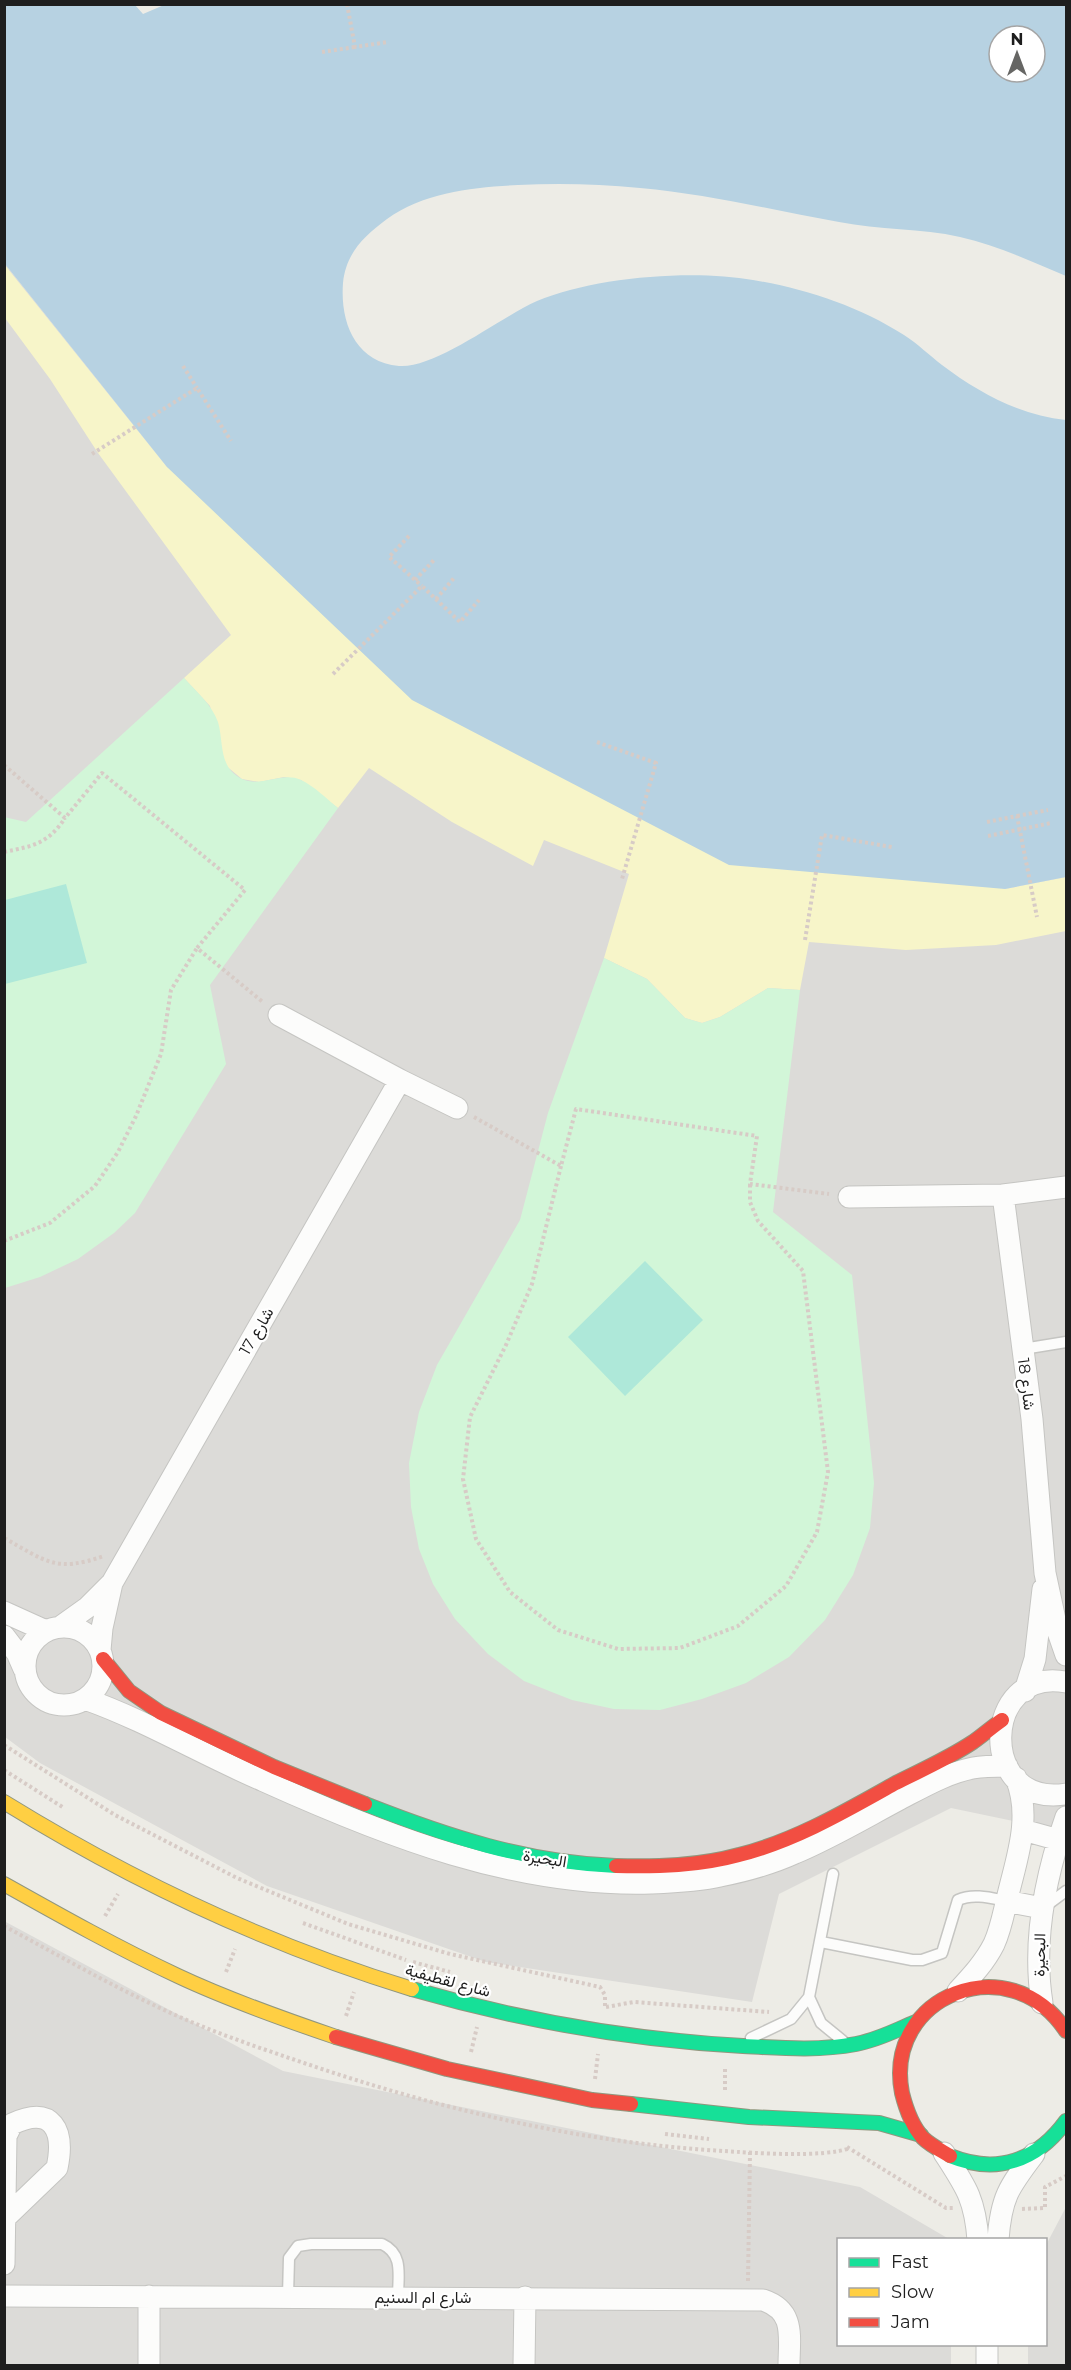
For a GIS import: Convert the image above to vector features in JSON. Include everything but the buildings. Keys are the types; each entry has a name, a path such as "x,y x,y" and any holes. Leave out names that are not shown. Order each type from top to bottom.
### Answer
{"street":[{"path":"279,1015 457,1108"},
{"name":"شارع 17","path":"53,1629 88,1607 112,1583 400,1080"},
{"path":"849,1197 1003,1195 1066,1187"},
{"name":"شارع 18","path":"1003,1195 1032,1419 1046,1573 1057,1629 1066,1655"},
{"name":"شارع 18","path":"1025,1691 1035,1659 1046,1573"},
{"name":"شارع 17","path":"101,1654 102,1628 112,1583"},
{"path":"4,1612 53,1629 79,1630 88,1635 101,1654 102,1678 92,1694 84,1699 65,1706 46,1701 31,1688 17,1653 4,1636"},
{"path":"24,1669 24,1660 32,1642 53,1629"},
{"name":"البحيرة","path":"101,1654 120,1681 145,1703 344,1815 495,1867 565,1869 630,1883 677,1882 718,1877 758,1867 796,1853 838,1823 972,1743 1002,1720"},
{"path":"978,2238 972,2200 966,2186 944,2154 921,2135 905,2109 898,2080 902,2049 916,2022 935,2004 958,1991 979,1967 994,1944 1023,1830 1023,1803 1012,1772 1001,1752 999,1736 1002,1720 1015,1699 1025,1691 1048,1682 1066,1682"},
{"name":"البحيرة","path":"84,1699 290,1783"},
{"name":"البحيرة","path":"838,1823 946,1776 975,1768 1012,1772"},
{"path":"1012,1772 1030,1788 1046,1794 1066,1794"},
{"name":"شارع لقطيفية","path":"4,1802 129,1874 243,1928 421,1992 601,2031 689,2043 820,2048 877,2039 916,2022"},
{"name":"البحيرة","path":"1042,2003 1037,1949 1042,1908 1066,1817"},
{"path":"1023,1830 1059,1840"},
{"path":"4,1884 94,1935 180,1977 269,2014 338,2037 466,2073 592,2100 724,2115 879,2122 921,2135"},
{"path":"1006,1901 1042,1908"},
{"path":"958,1991 992,1986 1010,1988 1042,2003 1065,2027"},
{"path":"998,2238 1002,2204 1012,2183 1034,2154 1064,2127"},
{"path":"944,2154 979,2165 998,2165 1034,2154"},
{"path":"4,2264 5,2218"},
{"name":"شارع ام السنيم","path":"4,2296 763,2300 773,2303 786,2316 789,2366"},
{"path":"149,2296 149,2366"},
{"path":"524,2366 525,2297"},
{"path":"987,2346 987,2366"}],"lane":[{"path":"1023,1348 1066,1342"},
{"path":"741,2045 752,2037 791,2019 809,1997 833,1874"},
{"path":"1042,1908 1066,1891"},
{"path":"821,1942 922,1960 942,1953 958,1900 963,1897 985,1897 1006,1901"},
{"path":"809,1997 821,2023 849,2045"},
{"path":"288,2296 289,2258 298,2246 382,2244 391,2248 398,2258 398,2297"}],"path":[{"path":"347,4 355,47"},
{"path":"322,52 388,42"},
{"path":"183,366 231,441"},
{"path":"92,454 197,388"},
{"path":"409,536 389,557 460,622 479,600"},
{"path":"415,580 435,559"},
{"path":"436,599 454,578"},
{"path":"333,674 422,586"},
{"path":"597,742 656,763 622,879"},
{"path":"4,765 65,818"},
{"path":"4,852 40,843 56,832 102,773 244,890 197,948 171,990 161,1054 136,1116 118,1152 95,1186 50,1223 4,1241"},
{"path":"987,822 1048,810"},
{"path":"1017,816 1037,917"},
{"path":"988,836 1051,823"},
{"path":"805,939 822,835 892,848"},
{"path":"197,948 279,1015"},
{"path":"457,1108 561,1166"},
{"path":"576,1108 757,1136 750,1184 750,1202 758,1221 803,1271 828,1472 817,1532 786,1586 738,1626 680,1648 618,1649 558,1629 510,1592 476,1539 463,1479 470,1417 506,1345 532,1284 561,1166 576,1108"},
{"path":"750,1184 849,1197"},
{"path":"4,1538 33,1556 57,1564 84,1563 111,1551"},
{"path":"4,1745 115,1815 237,1878 360,1927 450,1954 600,1988 605,1995 605,2007"},
{"path":"4,1770 73,1813"},
{"path":"94,1935 129,1874"},
{"path":"299,1922 411,1962 452,1972"},
{"path":"219,1993 243,1928"},
{"path":"338,2037 362,1972"},
{"path":"596,2006 605,2007 634,2002 661,2003 775,2013 791,2019"},
{"path":"466,2073 482,2006"},
{"path":"592,2100 601,2031"},
{"path":"724,2115 726,2045"},
{"path":"748,2299 750,2152"}],"shaded area":[{"path":"5,264 167,467 1005,889 1066,877 1066,1832 951,1808 779,1894 752,2002 486,1962 267,1886 40,1763 5,1737"},
{"path":"4,1921 283,2071 860,2187 947,2238 837,2238 837,2346 951,2346 951,2365 5,2365"},
{"path":"1066,2207 1066,2365 1028,2365 1028,2346 1047,2346 1047,2243"}],"sand":[{"path":"4,264 167,467 1005,889 1066,877 1066,931 996,945 906,950 809,942 800,990 768,988 720,1017 702,1023 685,1018 647,979 604,958 629,874 544,840 533,866 452,822 369,768 338,808 301,780 284,777 259,782 242,779 225,765 210,706 184,678 231,635 98,453 50,379 5,318"}],"green space":[{"path":"184,678 212,710 218,722 225,761 234,774 242,779 257,782 286,777 301,780 316,789 338,808 210,985 226,1064 135,1213 114,1233 78,1259 40,1277 5,1288 4,817 26,822"},
{"path":"66,884 87,963 5,984 5,900"},
{"path":"604,958 647,979 685,1018 702,1023 720,1017 768,988 800,990 773,1212 852,1275 874,1483 870,1528 853,1575 825,1620 789,1657 746,1683 702,1699 660,1710 614,1709 572,1700 524,1681 488,1654 455,1619 433,1584 419,1549 411,1507 409,1463 419,1412 437,1365 520,1220 548,1113"},
{"path":"645,1261 703,1320 625,1396 568,1337"}],"water":[{"path":"5,5 135,5 143,14 164,5 1066,5 1066,276 1001,249 945,234 854,225 715,198 665,191 594,185 533,184 484,187 450,193 401,210 371,232 352,254 345,272 343,298 348,325 353,338 361,348 371,357 399,366 414,365 431,359 468,341 537,301 586,286 673,275 702,275 753,280 812,294 868,315 904,335 942,365 985,393 1016,408 1066,420 1066,877 1005,889 729,865 412,700 167,467 5,264"}],"traffic: fast":[{"path":"365,1804 426,1827 519,1854 583,1864 616,1866"},
{"path":"412,1989 493,2010 576,2027 659,2039 743,2046 828,2048 872,2040 916,2022"},
{"path":"631,2104 749,2117 879,2123 921,2135"},
{"path":"950,2156 967,2162 984,2164 1015,2161 1042,2146 1066,2121"}],"traffic: slow":[{"path":"4,1802 52,1831 202,1909 358,1972 412,1989"},
{"path":"4,1884 68,1920 197,1985 336,2037"}],"traffic: jam":[{"path":"103,1659 129,1691 161,1713 274,1767 365,1804"},
{"path":"616,1866 663,1866 709,1862 780,1842 820,1824 945,1759 1002,1720"},
{"path":"950,2156 929,2143 919,2133 910,2117 902,2093 901,2059 912,2030 931,2008 956,1993 984,1987 1014,1991 1042,2005 1066,2031"},
{"path":"336,2037 447,2069 592,2100 631,2104"}]}
